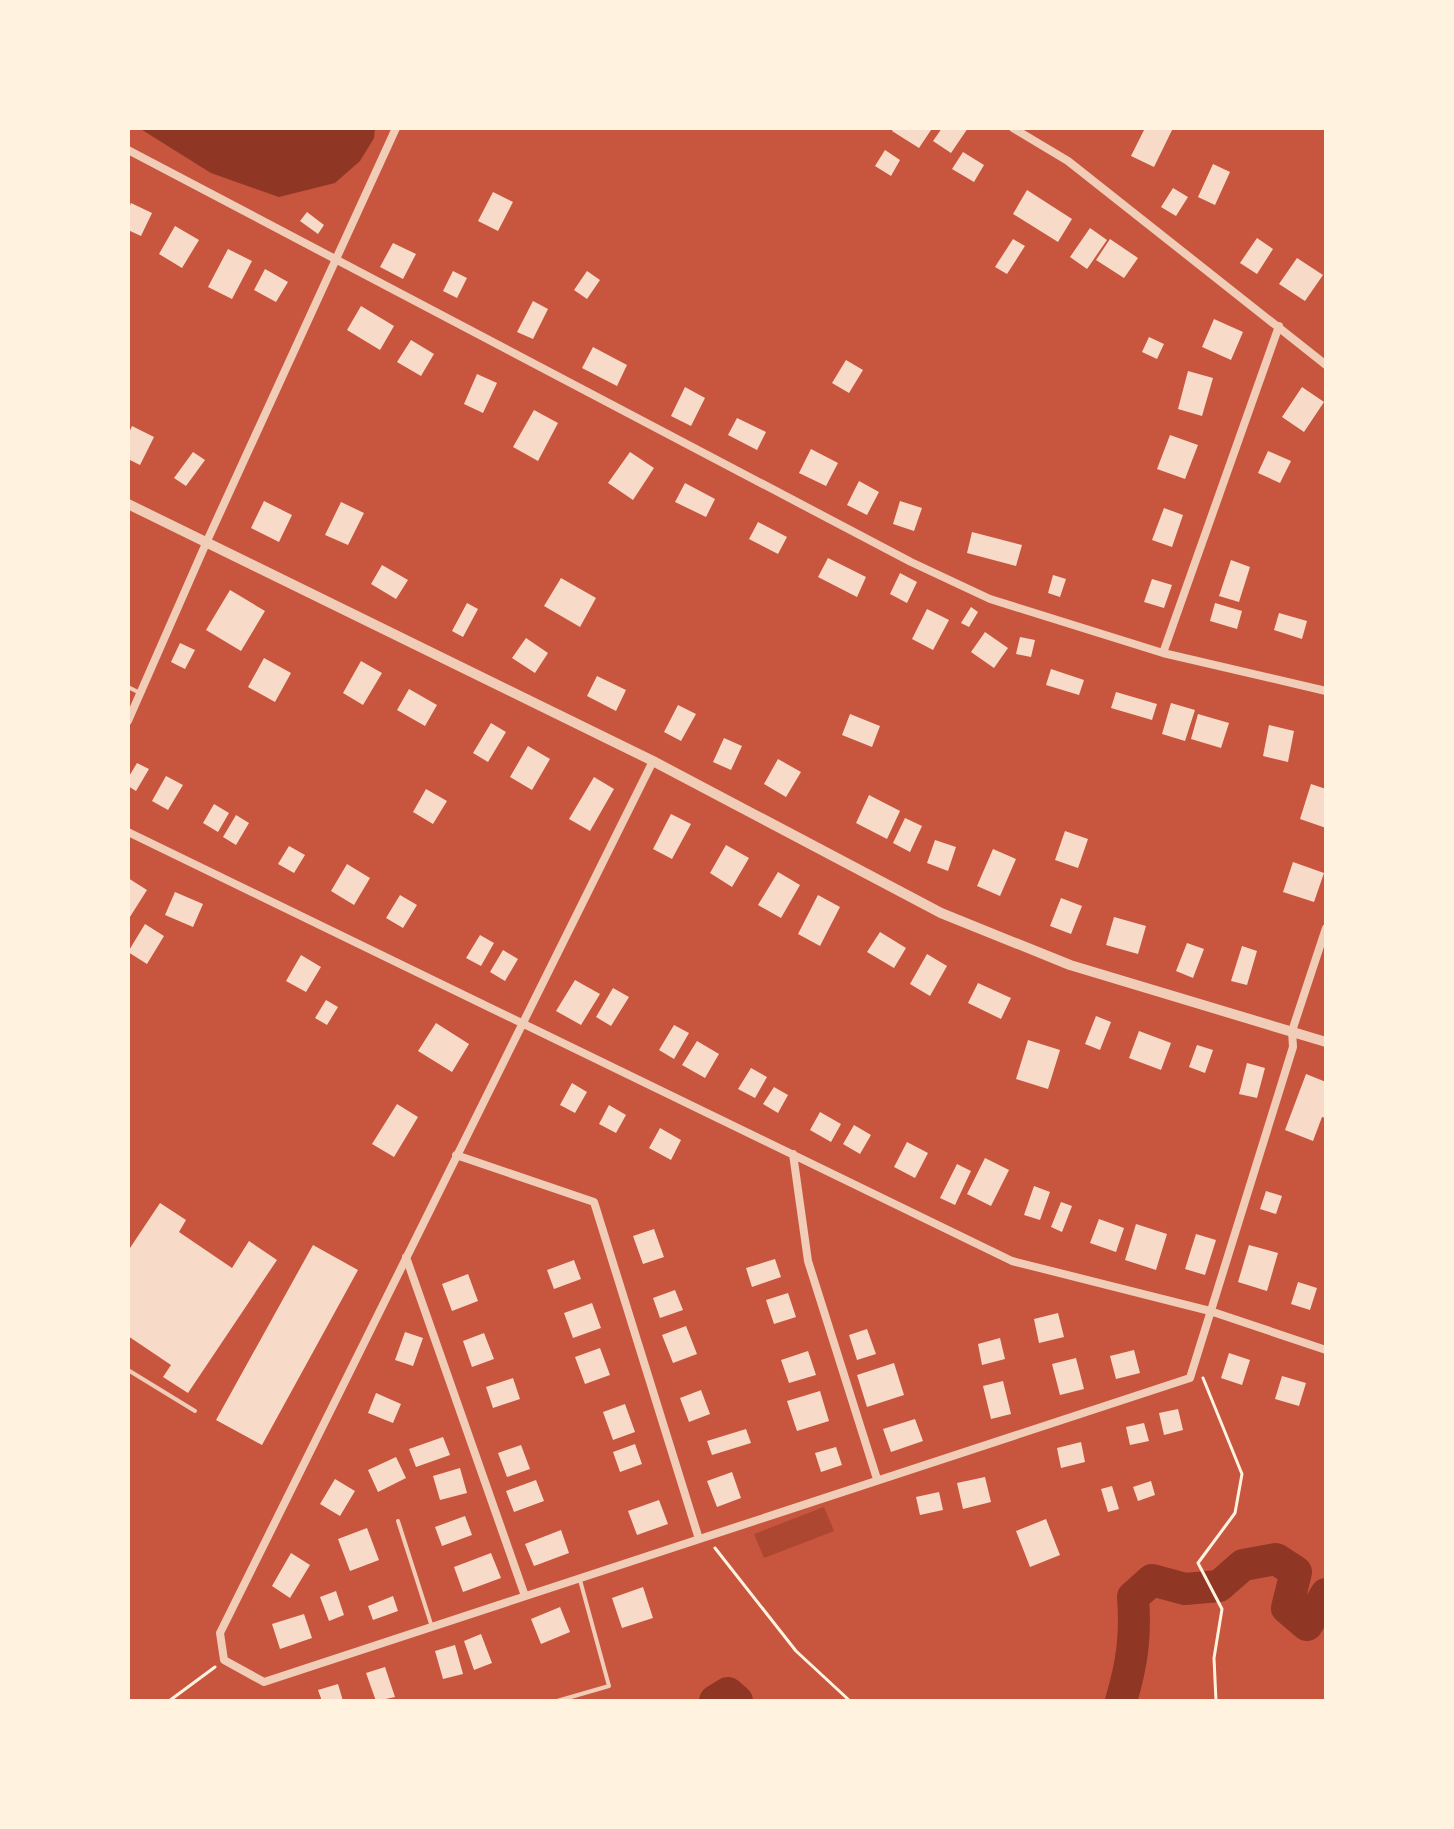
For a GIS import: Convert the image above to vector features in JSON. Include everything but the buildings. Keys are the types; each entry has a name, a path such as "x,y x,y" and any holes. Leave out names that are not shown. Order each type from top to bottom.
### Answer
{"street":[{"path":"128,721 396,128"},
{"path":"1013,128 1068,161 1326,365"},
{"path":"128,150 911,562 990,599 1163,653 1326,691"},
{"path":"1163,653 1279,326"},
{"path":"128,504 653,761 941,913 1070,965 1326,1042"},
{"path":"653,761 220,1633 224,1660 264,1682 1190,1378 1293,1047 1292,1031 1326,928"},
{"path":"128,832 1012,1261 1210,1311 1326,1350"},
{"path":"793,1154 808,1261 877,1479"},
{"path":"456,1155 594,1202 703,1538"},
{"path":"406,1257 525,1596"}],"lane":[{"path":"128,687 140,693"},
{"path":"128,1370 195,1411"},
{"path":"398,1521 432,1627"},
{"path":"557,1701 609,1686 579,1578"}],"path":[{"path":"1196,1359 1242,1474 1235,1513 1198,1563 1222,1609 1214,1658 1216,1701"},
{"path":"703,1538 796,1651 850,1701"},
{"path":"169,1701 224,1660"}],"shaded area":[{"path":"139,128 375,128 374,138 360,161 335,183 279,197 211,173"},
{"path":"824,1507 834,1531 764,1558 754,1534"}],"waterway":[{"path":"1121,1701 1132,1650 1133,1597 1152,1580 1185,1589 1219,1586 1243,1565 1276,1559 1296,1572 1287,1608 1307,1625 1326,1594"},
{"path":"715,1701 728,1693 737,1701"}]}
